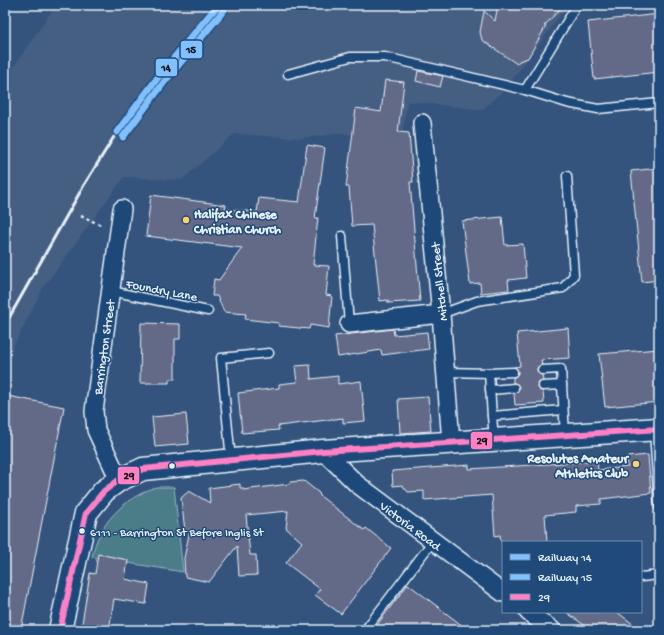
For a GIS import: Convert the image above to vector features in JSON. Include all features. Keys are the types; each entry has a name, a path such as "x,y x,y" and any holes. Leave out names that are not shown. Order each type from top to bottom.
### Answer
{"street":[{"name":"Mitchell Street","path":"422,123 441,314 451,442"},
{"name":"Barrington Street","path":"119,480 96,430 94,411 122,209"},
{"path":"349,324 441,314"},
{"path":"60,630 86,513 104,491 119,480 143,469 323,451 656,429"},
{"name":"Victoria Road","path":"323,451 357,484 502,592"},
{"path":"529,613 552,630"}],"lane":[{"path":"525,90 577,5"},
{"path":"288,74 350,57 386,58 525,90 567,104 598,109 659,103"},
{"path":"441,314 477,301 563,288 574,275 567,176"},
{"path":"342,236 349,324"},
{"name":"Foundry Lane","path":"111,291 208,311"},
{"path":"231,460 221,358 270,353"},
{"path":"542,370 561,369 565,435"},
{"path":"446,372 512,372"},
{"path":"488,373 494,439"},
{"path":"543,386 562,384"},
{"path":"490,390 514,388"},
{"path":"492,416 563,410"},
{"path":"656,429 659,507"},
{"path":"365,630 433,541"},
{"path":"642,576 659,575"}],"path":[{"path":"81,216 119,233"}],"shaded area":[{"path":"56,5 568,5 507,87 482,110 408,101 402,134 336,134 302,138 234,134 182,180 124,177 43,288 5,363 5,79"}],"green space":[{"path":"156,487 174,487 183,572 92,557 100,534 106,523 114,514 133,498"}],"building":[{"path":"498,5 564,5 544,26 546,26 528,58 519,61 517,64 482,40 480,32 484,11 495,21"},
{"path":"659,14 659,72 594,79 588,22"},
{"path":"418,71 443,76 440,87 416,81"},
{"path":"385,80 404,82 398,132 409,133 413,182 410,182 420,301 388,303 388,300 380,301 372,225 352,226 349,187 346,187 356,108 381,112"},
{"path":"307,145 325,148 315,218 318,218 313,265 329,266 326,295 332,296 329,328 310,325 309,329 279,326 279,323 245,319 246,314 224,312 217,296 212,296 214,279 219,280 242,248 146,236 151,195 226,205 225,209 257,212 259,198 299,202"},
{"path":"659,168 659,280 642,282 631,171"},
{"path":"502,217 505,245 523,244 526,278 508,280 509,290 481,293 480,283 470,284 462,221"},
{"path":"141,323 180,324 180,339 175,339 175,379 169,379 169,383 140,383"},
{"path":"568,328 570,358 541,360 542,365 537,368 538,373 542,375 543,381 538,383 538,387 540,391 543,391 544,403 515,405 514,394 519,388 518,385 513,383 513,378 518,372 514,367 520,366 517,333"},
{"path":"393,329 394,335 427,332 429,349 382,355 381,350 338,357 335,336"},
{"path":"659,349 659,402 605,407 599,354"},
{"path":"310,365 311,379 338,376 338,384 361,381 365,421 343,423 343,418 278,426 279,430 242,433 238,393 279,388 279,384 297,382 295,366"},
{"path":"8,396 64,407 21,630 5,630 5,414"},
{"path":"428,397 431,431 400,433 398,399"},
{"path":"186,414 189,444 155,447 152,417"},
{"path":"648,455 651,493 601,499 601,504 576,506 576,512 545,515 547,541 501,542 500,535 495,536 492,495 424,500 424,491 408,492 402,485 393,486 392,471 469,465 469,469 597,461 598,470 628,467 627,457"},
{"path":"304,481 319,493 320,496 364,530 366,528 391,548 341,614 315,595 320,589 286,563 302,542 286,528 288,511 246,515 250,555 256,555 257,575 239,576 237,546 209,582 185,577 184,558 190,530 185,531 181,498 189,491 210,503 209,488 240,484 240,488 243,488 243,490"},
{"path":"98,554 128,560 125,579 149,584 146,604 114,599 109,630 81,630 90,573 95,574"},
{"path":"408,584 468,630 373,630"},
{"path":"567,613 618,613 641,630 591,630"}],"railway":[{"path":"5,325 84,185 117,132"}],"rail line":[{"name":"14","path":"117,132 159,76 218,5"},
{"name":"15","path":"123,137 165,81 224,10"}],"transit line":[{"name":"29","path":"60,630 86,513 104,491 119,480 143,469 323,451 659,429"}],"place":[{"name":"Halifax Chinese Christian Church","path":"186,220"},
{"name":"Resolutes Amateur Athletics Club","path":"636,464"},
{"name":"6111 - Barrington St Before Inglis St","path":"82,531"}]}
